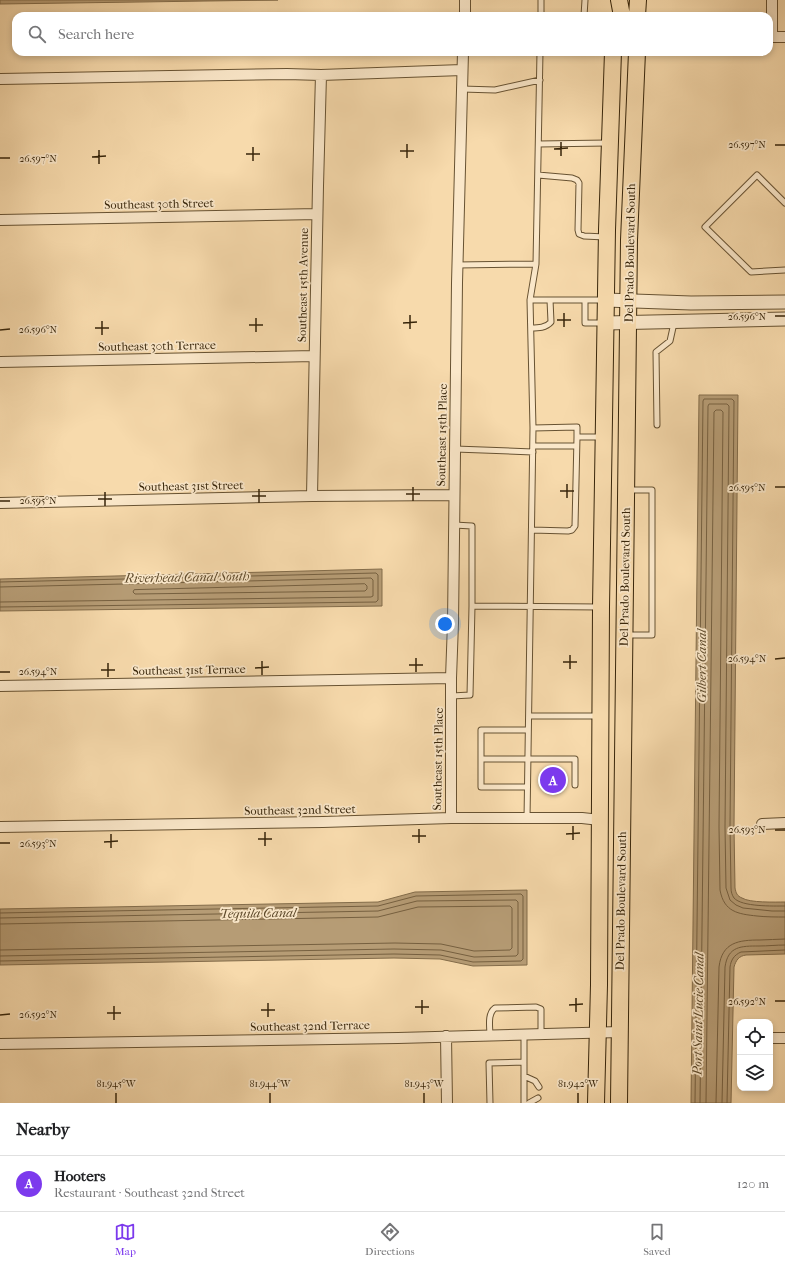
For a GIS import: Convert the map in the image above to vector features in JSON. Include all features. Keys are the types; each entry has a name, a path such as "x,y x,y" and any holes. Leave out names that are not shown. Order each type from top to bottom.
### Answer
{"main road":[{"path":"614,0 614,12"},
{"path":"619,0 621,12"},
{"path":"637,12 638,0"},
{"name":"Del Prado Boulevard South","path":"596,1103 599,984 601,607 607,237 613,56"},
{"name":"Del Prado Boulevard South","path":"619,1103 628,301 630,202 637,56"},
{"path":"600,820 622,850"}],"street":[{"path":"465,0 465,12"},
{"path":"771,12 772,0"},
{"path":"773,37 785,37"},
{"name":"Southeast 15th Place","path":"450,818 457,265 463,56"},
{"path":"0,79 287,74 321,75 462,70"},
{"name":"Southeast 15th Avenue","path":"312,496 321,75"},
{"name":"Southeast 30th Street","path":"0,220 317,214"},
{"path":"606,300 691,304 785,302"},
{"path":"606,323 785,319"},
{"name":"Southeast 30th Terrace","path":"0,362 314,356"},
{"name":"Southeast 31st Street","path":"0,503 312,496 454,495"},
{"name":"Southeast 31st Terrace","path":"0,686 451,678"},
{"name":"Southeast 32nd Street","path":"0,827 331,822 450,818 582,818 600,820"},
{"path":"762,824 785,823"},
{"name":"Southeast 32nd Terrace","path":"0,1044 398,1038 620,1032"},
{"path":"446,1036 447,1103"},
{"path":"773,1038 785,1038"}],"lane":[{"path":"541,0 541,12"},
{"path":"584,12 585,0"},
{"path":"527,819 533,449 530,300 536,264 540,56"},
{"path":"462,89 495,90 540,80"},
{"path":"538,144 610,143"},
{"path":"538,175 572,178 577,180 579,184 579,234 584,236 607,237"},
{"path":"785,203 757,175 706,227 751,272 785,270"},
{"path":"457,265 536,264"},
{"path":"530,300 606,300"},
{"path":"531,328 546,327 551,322 550,300"},
{"path":"584,300 585,323 606,323"},
{"path":"657,425 656,352 670,341 674,322"},
{"path":"532,530 568,531 572,530 575,526 577,437 577,427 533,428"},
{"path":"577,437 604,437"},
{"path":"455,449 533,449 576,446"},
{"path":"624,634 652,634 652,490 626,490"},
{"path":"452,696 470,695 472,606 472,526 454,525"},
{"path":"472,606 601,607"},
{"path":"529,716 600,716"},
{"path":"527,787 481,787 481,730 528,730"},
{"path":"481,759 575,759 575,785"},
{"path":"490,1036 490,1014 495,1008 536,1007 541,1010 541,1034"},
{"path":"524,1034 524,1103"},
{"path":"490,1103 489,1063 524,1062"},
{"path":"524,1076 535,1081 538,1087"},
{"path":"529,1103 538,1098"}],"water":[{"path":"0,0 278,0 0,4"},
{"path":"699,395 738,395 734,827 735,888 736,893 746,900 785,902 785,954 741,956 734,967 731,1103 691,1103"},
{"name":"Riverhead Canal South","path":"382,569 382,606 0,611 0,579"},
{"name":"Tequila Canal","path":"527,890 527,965 473,966 440,959 394,958 0,965 0,909 378,902 415,892"}],"place":[{"name":"Hooters","path":"553,780"}],"water label":[{"name":"Gilbert Canal","path":"701,666"},
{"name":"Port Saint Lucie Canal","path":"698,1014"}]}
